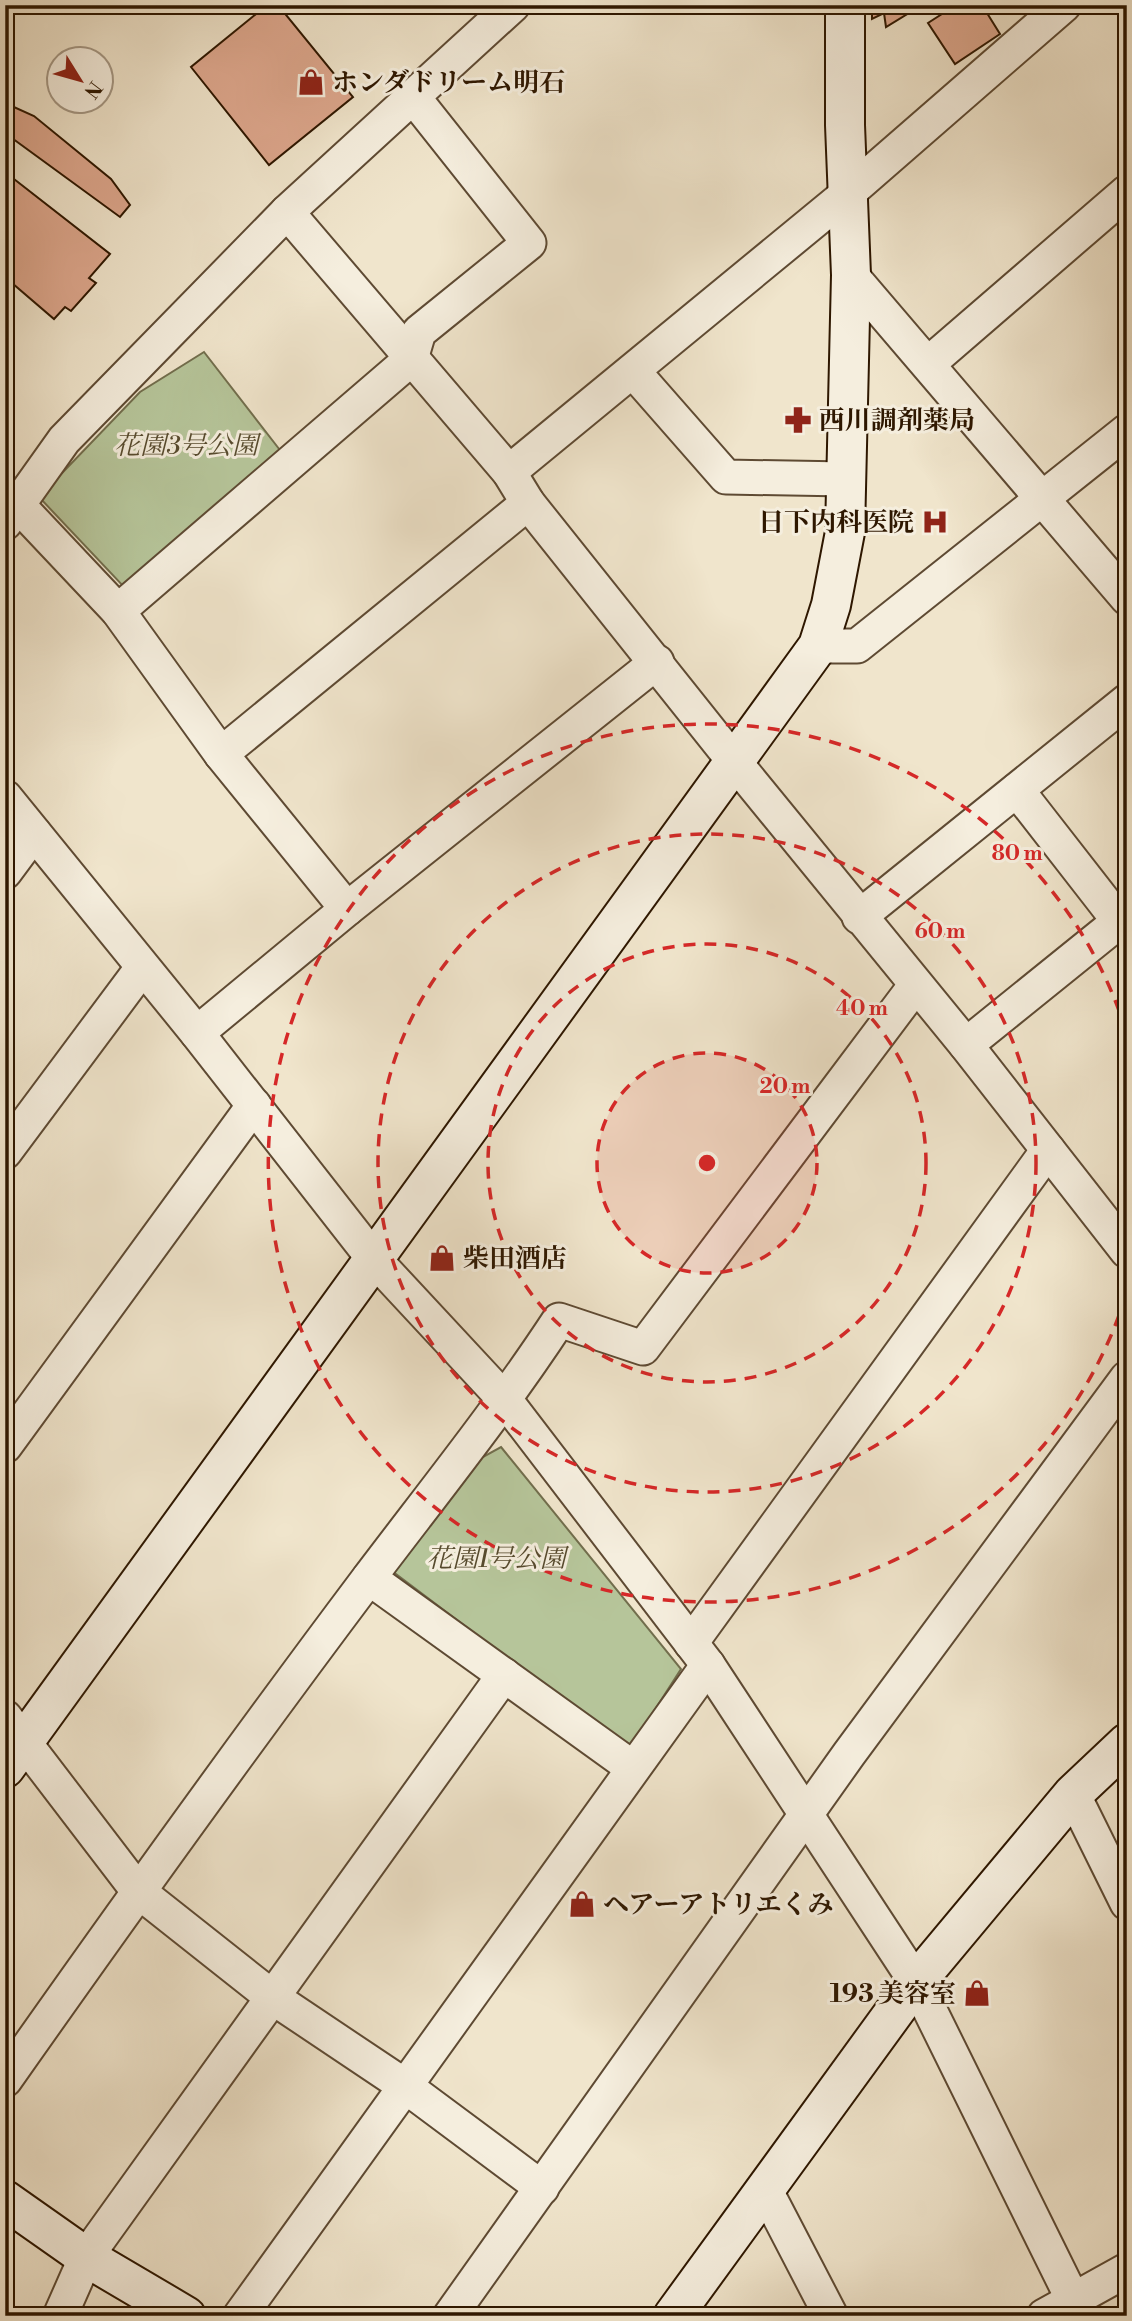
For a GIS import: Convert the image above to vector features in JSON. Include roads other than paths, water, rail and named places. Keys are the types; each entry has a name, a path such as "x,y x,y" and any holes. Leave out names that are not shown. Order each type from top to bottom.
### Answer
{"street":[{"path":"347,909 221,754 118,611 11,514 64,440 287,212 513,5"},
{"path":"542,2188 405,2086 272,1997 138,1891 12,1742 373,1258 818,646 831,606 845,532 851,275 847,194 845,5"},
{"path":"509,472 847,194 1064,5"},
{"path":"118,611 411,359 419,332 529,243 414,98"},
{"path":"928,364 1127,192"},
{"path":"287,212 509,472 528,503 859,917 966,1045 1127,1251"},
{"path":"851,275 1127,598"},
{"path":"633,371 726,477 846,479"},
{"path":"818,646 857,646 1045,499 1127,431"},
{"path":"221,754 528,503"},
{"path":"197,1033 347,909 657,662"},
{"path":"859,917 1127,701"},
{"path":"966,1045 1123,918 1017,790"},
{"path":"5,797 197,1033 373,1258 506,1401 700,1654 808,1814 916,1982 1066,2311 1127,2270"},
{"path":"5,872 34,833"},
{"path":"5,1152 142,968"},
{"path":"5,2080 138,1891 369,1578 506,1401 559,1320 643,1348 915,986"},
{"path":"5,1446 254,1105"},
{"path":"240,2316 633,1768 700,1654 1048,1150"},
{"path":"450,2316 808,1814 1127,1378"},
{"path":"369,1578 633,1768"},
{"path":"60,2316 86,2257 504,1675"},
{"path":"673,2316 916,1982 1073,1794 1127,1743"},
{"path":"1073,1794 1127,1903"},
{"path":"765,2189 831,2316"},
{"path":"5,2200 86,2257 186,2316"}],"place":[{"name":"ホンダドリーム明石","path":"311,82"},
{"name":"西川調剤薬局","path":"798,420"},
{"name":"日下内科医院","path":"935,522"},
{"name":"柴田酒店","path":"442,1258"},
{"name":"ヘアーアトリエくみ","path":"582,1904"},
{"name":"193 美容室","path":"977,1993"}],"park label":[{"name":"花園3号公園","path":"186,445"},
{"name":"花園1号公園","path":"496,1558"}]}
